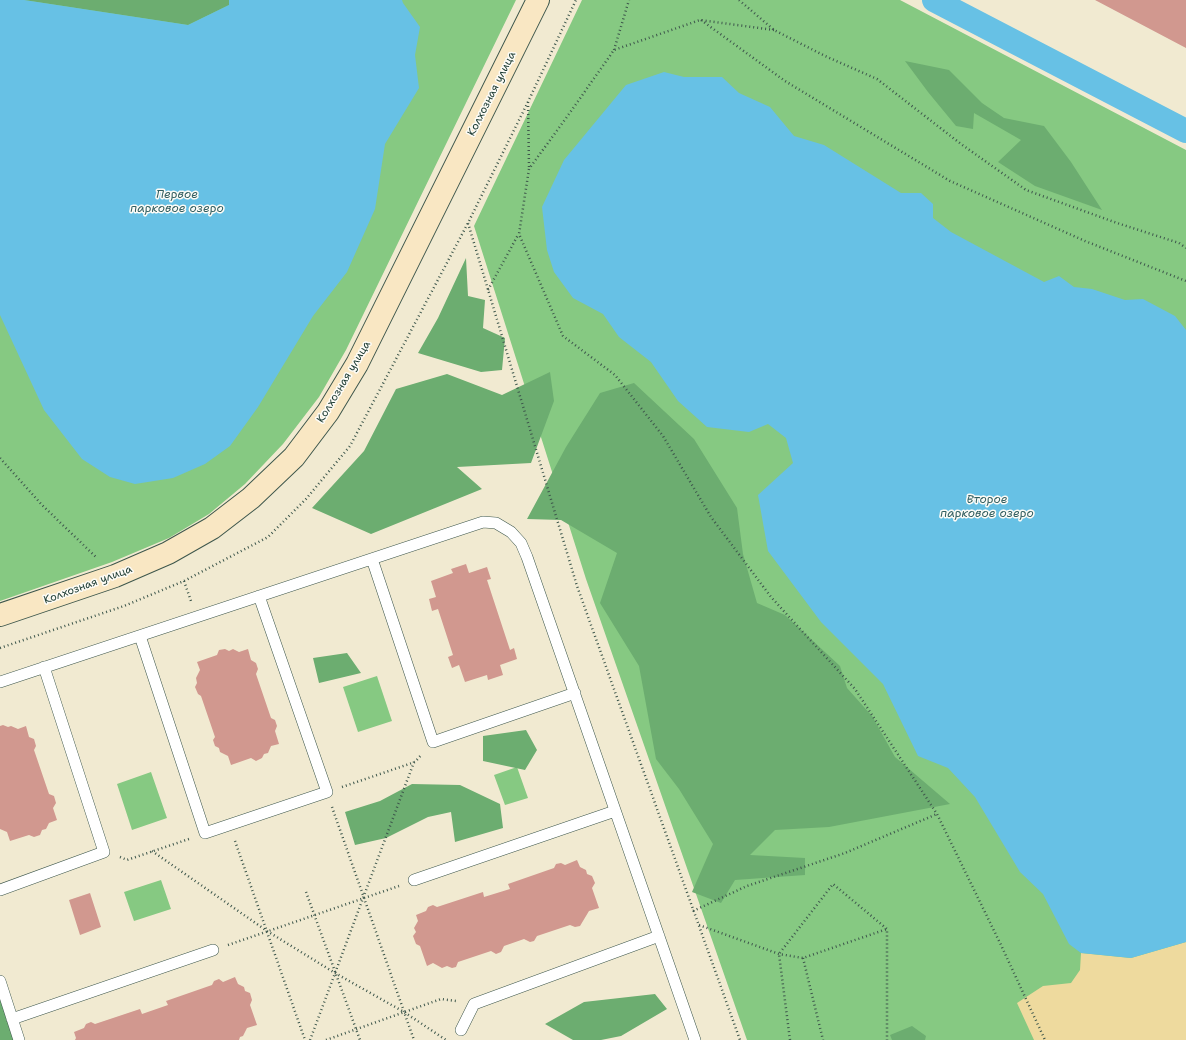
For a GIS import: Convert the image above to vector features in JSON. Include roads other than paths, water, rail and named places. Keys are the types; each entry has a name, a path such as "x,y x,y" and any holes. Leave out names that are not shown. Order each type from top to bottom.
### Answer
{"main road":[{"name":"Колхозная улица","path":"0,615 115,576 168,553 212,528 251,498 294,458 328,412 357,364 538,0"}],"lane":[{"path":"0,682 483,522 496,523 511,532 521,542 527,557 695,1040"},
{"path":"372,559 433,742 575,694"},
{"path":"140,636 205,833 229,825 326,792 259,596"},
{"path":"0,890 104,852 44,667"},
{"path":"414,880 615,811"},
{"path":"461,1030 474,1004 659,936"},
{"path":"12,1019 213,950"},
{"path":"0,981 19,1040"}],"water":[{"name":"Первое парковое озеро","path":"0,0 24,0 188,25 229,5 229,0 402,0 420,27 415,55 419,88 385,144 375,209 347,272 313,316 258,407 230,446 205,464 173,478 135,484 110,477 82,459 44,410 0,315"},
{"name":"Второе парковое озеро","path":"664,72 684,77 722,77 739,93 770,107 794,136 824,145 901,193 921,193 933,204 933,218 951,232 1044,282 1059,276 1074,287 1092,289 1125,300 1143,299 1175,316 1186,330 1186,942 1131,958 1081,953 1069,944 1043,894 1020,872 975,797 948,768 918,756 883,684 821,622 768,551 758,495 793,463 786,438 768,424 749,432 707,427 678,401 651,362 619,337 603,314 573,298 554,272 547,250 542,207 564,160 626,85"}],"waterway":[{"path":"934,0 1186,131"}]}
